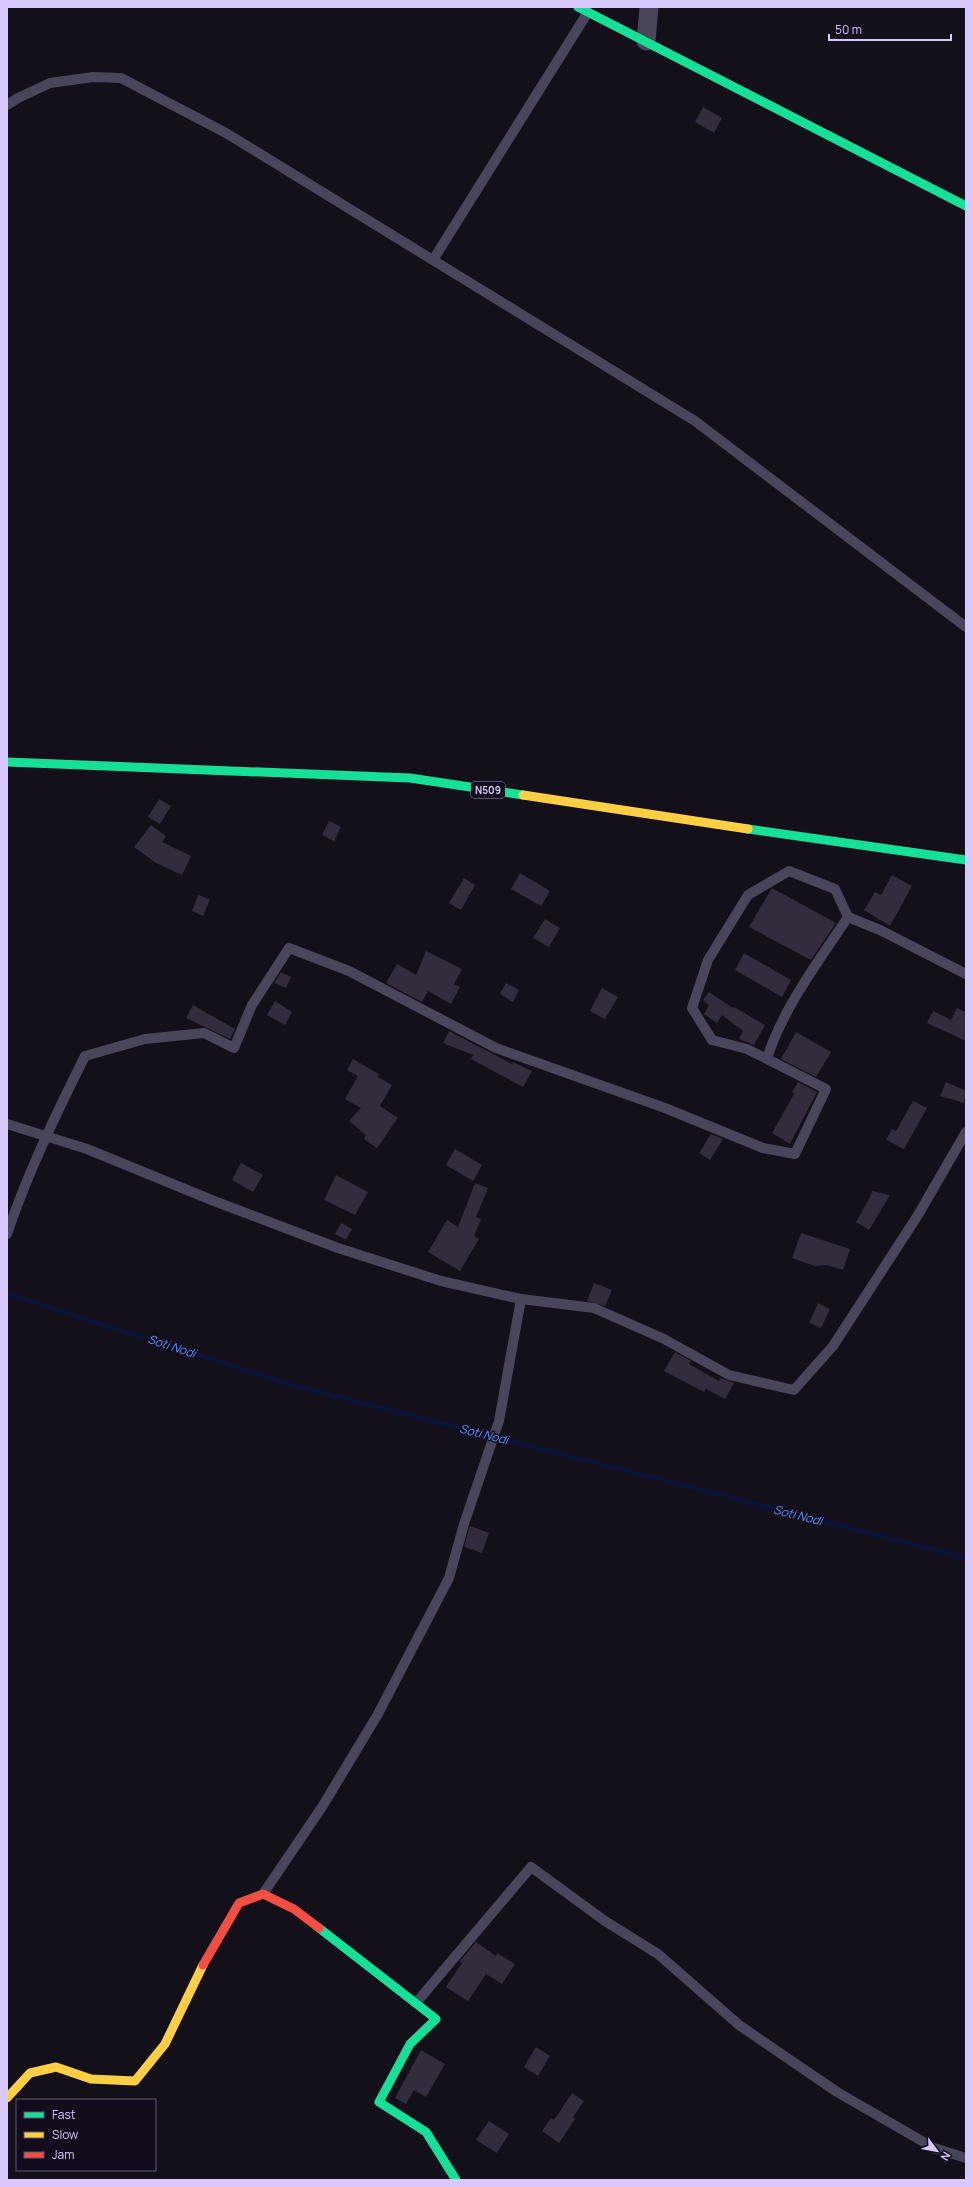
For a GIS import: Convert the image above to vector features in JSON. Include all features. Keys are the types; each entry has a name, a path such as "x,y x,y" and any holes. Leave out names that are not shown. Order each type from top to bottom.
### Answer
{"main road":[{"path":"583,9 966,206"},
{"name":"N509","path":"7,762 410,778 966,860"},
{"path":"7,2098 30,2074 56,2067 91,2079 135,2080 165,2044 204,1964 240,1903 263,1894 294,1909 436,2020 410,2044 379,2102 426,2132 456,2180"}],"street":[{"path":"646,41 649,7"}],"lane":[{"path":"433,260 583,9"},
{"path":"7,105 50,83 93,76 121,78 226,133 695,421 966,627"},
{"path":"7,1234 19,1198 45,1137 85,1056 145,1039 204,1032 234,1048 252,1005 289,948 349,971 496,1048 665,1108 763,1148 795,1154 826,1089 747,1049 712,1040 692,1008 708,960 748,895 789,871 835,889 848,917 880,930 966,974"},
{"path":"767,1059 772,1041 802,988 848,917"},
{"path":"7,1124 87,1149 214,1201 338,1248 441,1280 521,1299 594,1308 664,1340 729,1375 794,1390 833,1346 918,1216 966,1132"},
{"path":"263,1894 322,1808 378,1714 449,1578 464,1524 499,1421 521,1299"},
{"path":"416,2003 531,1867 606,1921 658,1954 739,2024 837,2092 934,2148 966,2158"}],"building":[{"path":"703,107 722,118 714,133 695,122"},
{"path":"159,799 171,806 160,824 148,817"},
{"path":"329,821 341,827 334,841 322,835"},
{"path":"151,825 166,836 162,842 191,856 182,875 156,863 134,847"},
{"path":"520,873 550,891 541,906 511,889"},
{"path":"892,875 912,886 890,926 864,910 875,892 881,895"},
{"path":"464,878 475,885 461,910 449,903"},
{"path":"772,888 836,923 811,960 749,927"},
{"path":"198,895 210,899 203,916 192,911"},
{"path":"545,919 560,928 549,947 533,938"},
{"path":"426,951 462,969 454,984 460,987 451,1004 428,991 422,1002 386,983 397,964 416,975"},
{"path":"744,953 791,980 782,997 735,970"},
{"path":"281,972 291,977 286,988 274,983"},
{"path":"506,983 519,990 513,1002 500,994"},
{"path":"602,988 618,997 605,1019 590,1011"},
{"path":"709,992 733,1008 734,1007 765,1025 754,1045 739,1039 743,1031 722,1015 717,1023 704,1014 709,1005 703,1000"},
{"path":"275,1001 292,1012 285,1025 267,1015"},
{"path":"193,1005 235,1029 230,1039 186,1018"},
{"path":"957,1008 966,1012 966,1041 927,1023 933,1011 951,1020"},
{"path":"449,1031 512,1064 513,1062 532,1071 523,1087 471,1059 473,1055 443,1043"},
{"path":"796,1032 831,1052 816,1077 781,1059"},
{"path":"353,1059 379,1074 378,1077 392,1085 380,1106 398,1118 377,1148 364,1139 366,1135 349,1121 361,1108 345,1099 358,1076 347,1070"},
{"path":"798,1082 817,1092 790,1144 772,1133 794,1094 792,1092"},
{"path":"946,1082 966,1091 964,1103 940,1096"},
{"path":"913,1101 927,1108 904,1149 886,1140 892,1129 896,1131"},
{"path":"711,1134 723,1139 710,1160 699,1153"},
{"path":"455,1149 482,1165 473,1181 446,1165"},
{"path":"241,1163 263,1175 253,1192 232,1180"},
{"path":"336,1175 368,1192 355,1215 324,1200"},
{"path":"475,1183 488,1188 476,1217 481,1219 474,1236 479,1239 460,1271 428,1252 447,1220 458,1227"},
{"path":"872,1191 890,1195 869,1230 856,1222"},
{"path":"341,1223 352,1229 346,1240 335,1234"},
{"path":"801,1233 850,1249 843,1270 827,1265 815,1266 792,1258"},
{"path":"594,1283 612,1290 605,1306 587,1301"},
{"path":"818,1303 830,1309 821,1328 809,1323"},
{"path":"675,1352 691,1361 689,1364 719,1381 720,1378 734,1383 725,1399 706,1389 704,1392 664,1371"},
{"path":"470,1526 489,1533 482,1553 464,1547"},
{"path":"476,1942 496,1956 497,1953 515,1964 502,1984 486,1974 468,2001 446,1987 462,1963 460,1961"},
{"path":"536,2047 550,2056 538,2076 524,2067"},
{"path":"421,2050 445,2064 426,2097 414,2090 406,2104 395,2098"},
{"path":"572,2093 584,2101 573,2117 575,2119 559,2143 542,2131 551,2118 554,2120"},
{"path":"489,2121 509,2134 497,2153 476,2140"}],"waterway":[{"name":"Soti Nodi","path":"7,1294 292,1385 966,1558"}],"traffic: fast":[{"path":"578,7 966,206"},
{"path":"7,762 410,778 523,795"},
{"path":"748,829 966,860"},
{"path":"319,1928 436,2019 410,2044 379,2102 426,2132 456,2180"}],"traffic: slow":[{"path":"523,795 748,829"},
{"path":"7,2098 30,2073 56,2067 91,2079 135,2081 165,2044 203,1965"}],"traffic: jam":[{"path":"203,1965 239,1903 263,1894 294,1909 319,1928"}]}
